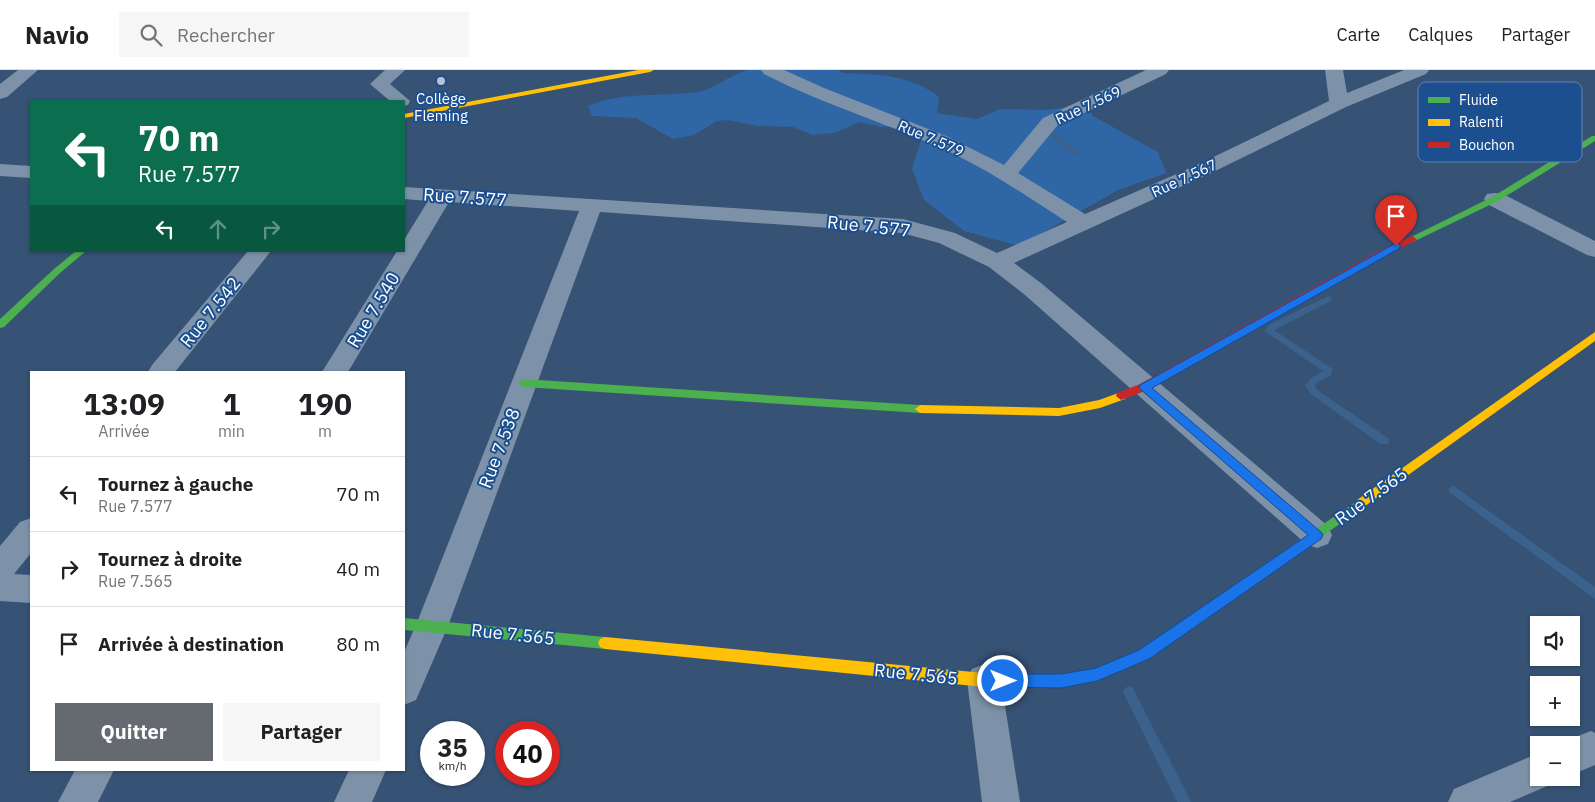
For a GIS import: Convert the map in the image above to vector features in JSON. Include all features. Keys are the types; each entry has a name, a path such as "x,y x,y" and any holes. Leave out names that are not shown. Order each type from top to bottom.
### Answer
{"street":[{"path":"0,94 29,70"},
{"path":"396,70 374,79 397,100"},
{"path":"406,108 650,70"},
{"name":"Rue 7.579","path":"770,70 802,87 963,151 1006,175 1084,224"},
{"path":"1118,70 1155,73"},
{"path":"1334,70 1339,103"},
{"name":"Rue 7.567","path":"997,262 1204,169 1339,103 1420,70"},
{"name":"Rue 7.569","path":"1006,175 1050,122 1155,73"},
{"path":"1582,146 1595,138"},
{"path":"523,383 935,410 1059,412 1100,404 1144,388 1380,254 1495,199 1556,162"},
{"path":"0,170 30,172"},
{"name":"Rue 7.577","path":"405,193 903,226 948,238 997,262 1033,289 1144,388 1317,535"},
{"name":"Rue 7.540","path":"336,371 442,196"},
{"path":"1495,199 1595,250"},
{"name":"Rue 7.538","path":"405,687 432,626 592,206"},
{"path":"0,325 57,271 81,252"},
{"name":"Rue 7.542","path":"161,371 259,252"},
{"name":"Rue 7.565","path":"405,624 984,680 1061,681 1097,675 1144,655 1317,535 1595,336"},
{"path":"0,569 30,532"},
{"path":"0,586 30,589"},
{"path":"984,680 1001,802"},
{"path":"77,802 95,771"},
{"path":"353,802 368,771"},
{"path":"1466,802 1530,775"}],"shaded area":[{"path":"747,70 838,70 843,73 894,77 917,84 939,97 937,113 977,119 1000,109 1047,110 1087,104 1093,116 1158,152 1166,173 1118,190 1019,246 964,231 924,200 912,169 924,131 916,126 882,127 860,122 834,133 812,135 793,127 758,126 728,120 717,121 694,135 673,139 636,118 592,116 588,106 601,101 628,96 698,92"}],"waterway":[{"path":"1041,125 1075,153"},
{"path":"1328,299 1273,326 1269,331 1328,370 1327,374 1313,381 1310,386 1314,392 1384,441"},
{"path":"1454,490 1595,594"},
{"path":"1129,692 1184,802"}],"traffic: fast":[{"path":"1582,146 1595,138"},
{"path":"1412,239 1495,199 1556,162"},
{"path":"0,325 57,271 81,252"},
{"path":"523,383 920,409"},
{"path":"1035,681 1061,681 1097,675 1144,655 1361,503"},
{"path":"405,624 605,643"}],"traffic: slow":[{"path":"405,116 650,70"},
{"path":"1361,503 1595,336"},
{"path":"920,409 1059,412 1100,404 1121,396"},
{"path":"605,643 984,680 1035,681"}],"traffic: jam":[{"path":"1121,396 1144,387 1380,254 1412,239"}],"place":[{"name":"Collège Fleming","path":"441,81"}],"route":[{"path":"1003,681 1061,681 1097,675 1144,655 1317,535 1144,388 1396,246"}]}
